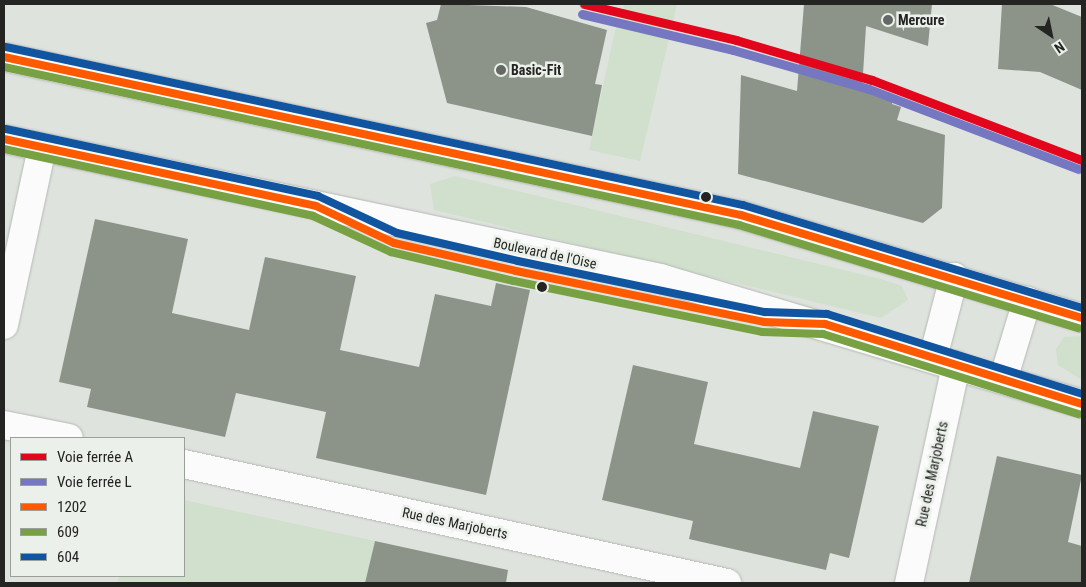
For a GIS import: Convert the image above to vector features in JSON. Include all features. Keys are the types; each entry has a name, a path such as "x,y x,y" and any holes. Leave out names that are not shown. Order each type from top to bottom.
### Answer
{"main road":[{"path":"4,57 741,215 954,277 1082,318"},
{"name":"Boulevard de l'Oise","path":"4,140 660,278 1082,404"},
{"path":"4,325 42,148"},
{"path":"945,362 954,277"},
{"path":"1003,380 1027,301"},
{"name":"Rue des Marjoberts","path":"909,583 945,362"},
{"path":"4,425 64,437"},
{"name":"Rue des Marjoberts","path":"185,464 727,583"}],"green space":[{"path":"625,4 677,4 640,161 589,150 615,31"},
{"path":"455,176 881,279 902,286 908,300 881,318 434,210 430,184"},
{"path":"1082,336 1082,380 1058,365 1056,349 1064,337"},
{"path":"185,500 375,541 365,583 117,583 119,577 185,577"}],"building":[{"path":"441,4 526,7 607,30 595,84 602,85 592,136 447,103 426,23 437,20"},
{"path":"804,4 932,4 928,46 866,26 862,90 893,99 892,104 901,107 897,120 945,135 942,208 923,223 738,174 741,75 797,91"},
{"path":"1002,4 1050,4 1082,17 1082,90 1040,72 998,69"},
{"path":"95,219 188,239 172,313 249,330 265,257 356,276 340,350 419,367 435,294 491,306 496,283 530,290 486,495 316,458 326,412 236,393 225,437 87,407 91,389 59,382"},
{"path":"633,365 708,382 694,444 800,468 813,411 879,426 849,558 830,553 826,570 689,539 693,521 602,500"},
{"path":"997,456 1082,475 1068,542 1082,546 1082,583 969,583"},
{"path":"375,541 508,570 506,583 365,583"}],"rail line":[{"name":"A","path":"584,4 736,40 872,80 1082,160"},
{"name":"L","path":"582,14 733,50 869,89 1078,169"}],"transit line":[{"name":"604","path":"6,47 743,205 1082,308"},
{"name":"1202","path":"4,57 741,215 1082,318"},
{"name":"609","path":"4,67 739,225 1079,328"},
{"name":"604","path":"6,129 318,196 397,233 518,261 765,312 827,314 1082,394"},
{"name":"1202","path":"4,139 316,206 394,243 516,271 764,322 825,324 1082,404"},
{"name":"609","path":"4,149 313,216 391,252 514,281 762,332 823,334 1079,414"}],"place":[{"name":"Mercure","path":"888,20"},
{"name":"Basic-Fit","path":"501,70"}]}
